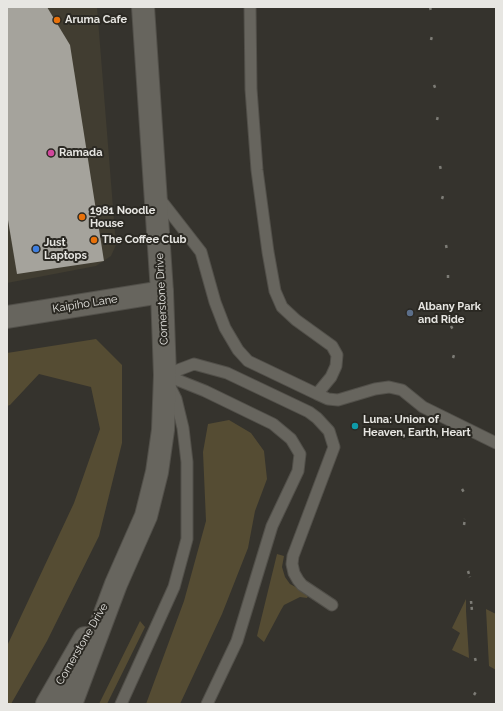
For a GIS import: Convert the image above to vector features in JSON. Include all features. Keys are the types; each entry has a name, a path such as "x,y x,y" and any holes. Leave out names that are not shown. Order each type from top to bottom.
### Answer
{"street":[{"name":"Cornerstone Drive","path":"71,704 116,584 146,516 157,472 164,430 165,375 162,292 143,7"},
{"name":"Kaipiho Lane","path":"7,317 162,292"},
{"name":"Cornerstone Drive","path":"47,704 116,584"}],"lane":[{"path":"250,7 251,89 257,170 275,291 282,307 296,320 332,346 337,355 336,366 332,377 317,394"},
{"path":"156,194 201,252 215,302 225,328 238,350 248,361 328,399 338,400 374,389 389,387 402,390 423,407 496,443"},
{"path":"165,375 194,364 227,373 309,412 329,431 334,447 293,556 292,564 294,573 298,580 332,605"},
{"path":"165,375 206,391 274,424 291,439 300,454 298,471 272,526 237,641 207,704"},
{"path":"121,704 174,587 187,539 187,462 183,428 176,399 165,375"}],"path":[{"path":"434,85 436,90"},
{"path":"437,120 438,116"},
{"path":"440,166 441,170"},
{"path":"446,245 447,250"},
{"path":"451,326 453,330"},
{"path":"462,489 465,494"},
{"path":"464,525 465,519"},
{"path":"468,571 470,577"},
{"path":"471,601 472,611"},
{"path":"475,658 476,662"},
{"path":"474,695 477,690"}],"shaded area":[{"path":"7,7 97,7 116,245 111,256 96,266 7,283"},
{"path":"96,339 122,365 122,443 99,536 47,641 11,704 7,704 7,646 74,503 100,429 91,387 39,374 10,405 7,406 7,353"},
{"path":"229,420 251,433 264,451 267,479 255,511 248,548 222,614 180,704 146,704 184,601 206,521 203,452 208,424"},
{"path":"277,554 284,556 282,567 285,577 290,584 309,594 307,598 300,597 284,605 264,642 257,636"},
{"path":"466,599 469,658 452,650 460,633 452,628"},
{"path":"486,609 496,614 496,670 489,666"},
{"path":"140,621 145,627 107,704 99,704"}],"building":[{"path":"7,7 47,7 70,45 104,261 17,274 7,214"}],"place":[{"name":"Aruma Cafe","path":"57,20"},
{"name":"Ramada","path":"51,153"},
{"name":"1981 Noodle House","path":"82,217"},
{"name":"The Coffee Club","path":"94,240"},
{"name":"Just Laptops","path":"36,249"},
{"name":"Albany Park and Ride","path":"410,313"},
{"name":"Luna: Union of Heaven, Earth, Heart","path":"355,426"}]}
